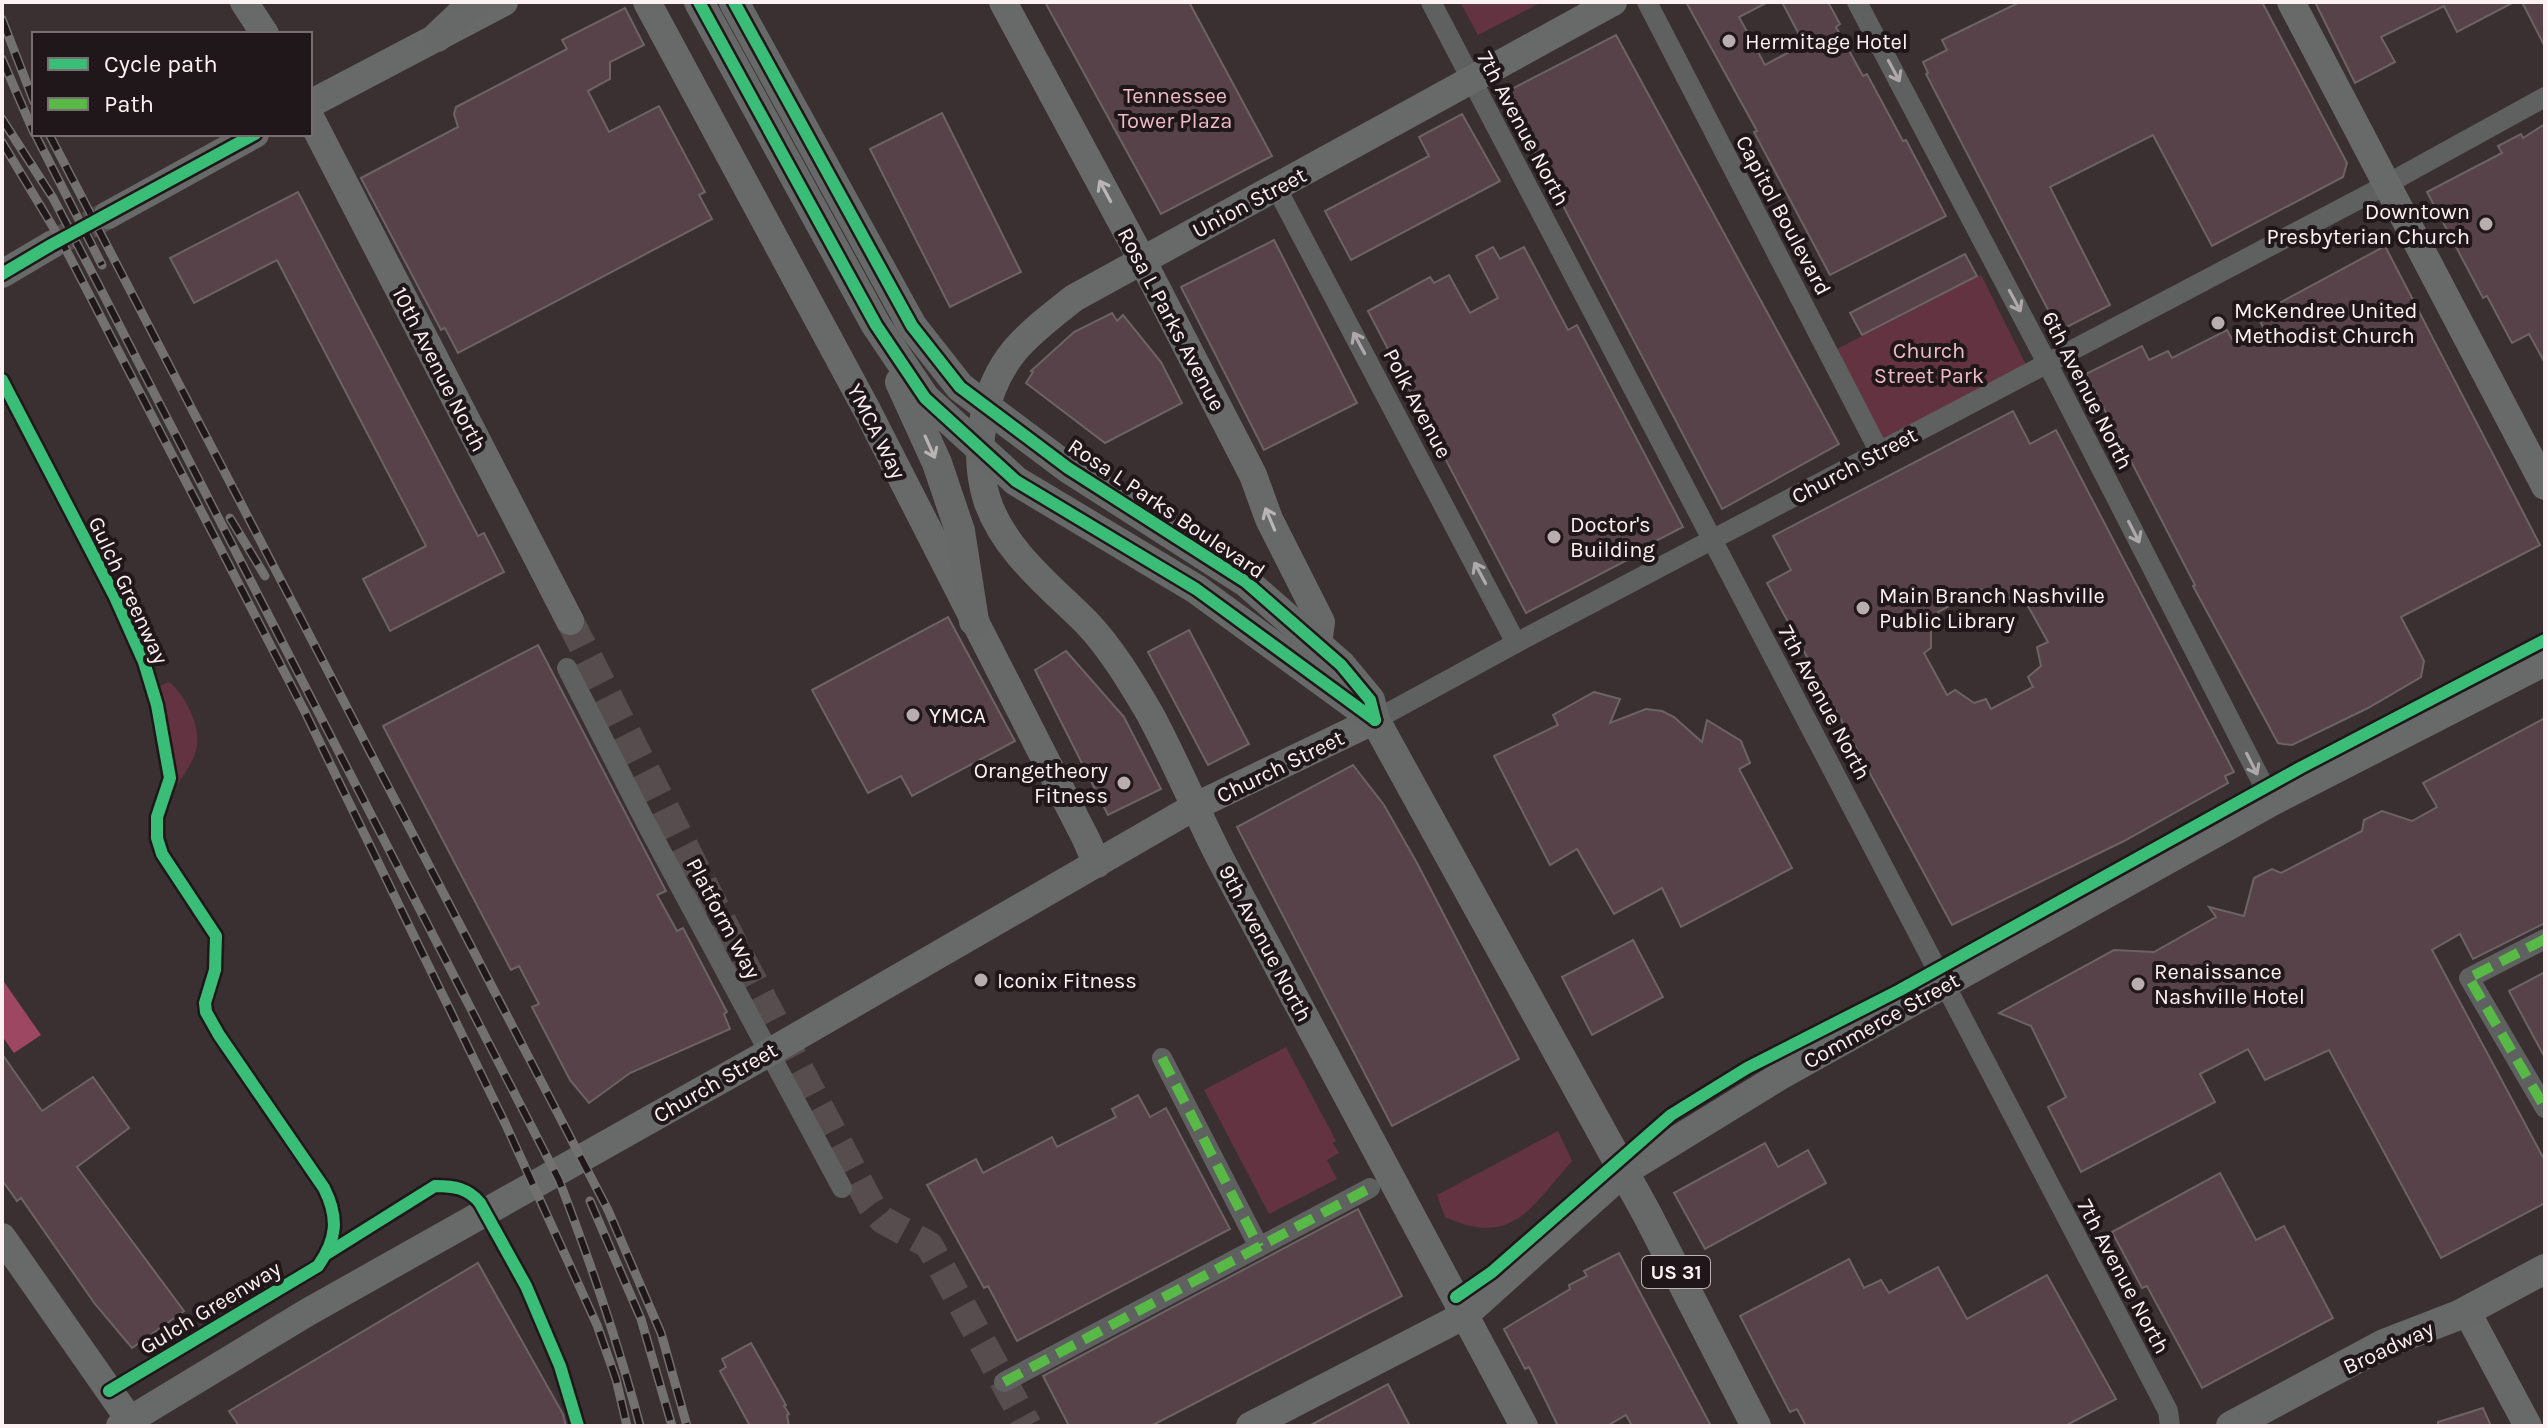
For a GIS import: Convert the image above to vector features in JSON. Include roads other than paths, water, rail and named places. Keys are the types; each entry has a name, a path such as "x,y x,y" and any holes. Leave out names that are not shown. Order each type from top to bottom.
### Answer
{"main road":[{"path":"437,37 474,2"},
{"name":"Rosa L Parks Boulevard","path":"699,2 876,325 925,398 1016,481 1196,589 1375,720"},
{"name":"Rosa L Parks Boulevard","path":"734,2 912,326 960,387 1068,468 1246,582 1318,644 1361,687 1370,700 1375,720 1624,1172 1756,1426"},
{"path":"876,325 937,463 960,531 974,621"},
{"name":"Broadway","path":"2231,1426 2384,1344 2467,1312 2545,1269"}],"street":[{"path":"244,2 264,32"},
{"path":"312,103 504,2"},
{"name":"YMCA Way","path":"647,2 868,412 1097,864"},
{"name":"Rosa L Parks Avenue","path":"1003,2 1253,475 1269,519 1321,622 1318,644"},
{"name":"7th Avenue North","path":"1431,2 2168,1411 2170,1426"},
{"name":"Union Street","path":"983,480 980,452 982,428 995,385 1014,352 1043,322 1074,298 1613,2"},
{"name":"Capitol Boulevard","path":"1647,2 1879,451"},
{"name":"6th Avenue North","path":"1857,2 2048,364 2272,802"},
{"path":"2291,2 2545,486"},
{"name":"Church Street","path":"120,1426 308,1312 770,1052 1194,807 1375,720 2387,184 2545,97"},
{"name":"10th Avenue North","path":"312,121 570,621"},
{"path":"108,215 251,136"},
{"name":"Polk Avenue","path":"1276,187 1516,643"},
{"path":"2,274 51,245"},
{"name":"9th Avenue North","path":"983,480 987,500 1011,543 1037,576 1105,644 1144,705 1194,807 1524,1426"},
{"name":"Commerce Street","path":"1250,1426 1465,1315 1624,1172 1780,1076 2272,802 2545,662"},
{"name":"Platform Way","path":"567,668 646,823 842,1188"},
{"path":"2545,939 2469,978 2545,1108"},
{"path":"1162,1058 1259,1247"},
{"path":"1004,1382 1370,1188"},
{"path":"2,1237 134,1426"},
{"path":"2467,1312 2528,1426"}],"tunnel":[{"path":"51,245 108,215"},
{"path":"570,621 871,1205 883,1220 929,1245 1028,1426"}],"railway":[{"path":"2,19 32,97"},
{"path":"2,59 32,128"},
{"path":"2,119 53,198 559,1180 603,1302 640,1426"},
{"path":"36,136 102,265"},
{"path":"50,136 608,1210 661,1333 687,1426"},
{"path":"2,142 62,242 304,710 505,1123 597,1325 616,1379 627,1426"},
{"path":"230,518 265,576"},
{"path":"590,1201 641,1319 672,1426"}],"place":[{"name":"Hermitage Hotel","path":"1729,41"},
{"name":"Downtown Presbyterian Church","path":"2486,224"},
{"name":"McKendree United Methodist Church","path":"2218,323"},
{"name":"Doctor's Building","path":"1554,537"},
{"name":"Main Branch Nashville Public Library","path":"1863,608"},
{"name":"YMCA","path":"913,715"},
{"name":"Orangetheory Fitness","path":"1124,783"},
{"name":"Iconix Fitness","path":"981,980"},
{"name":"Renaissance Nashville Hotel","path":"2138,984"}],"park label":[{"name":"Tennessee Tower Plaza","path":"1175,108"},
{"name":"Church Street Park","path":"1929,362"}]}
